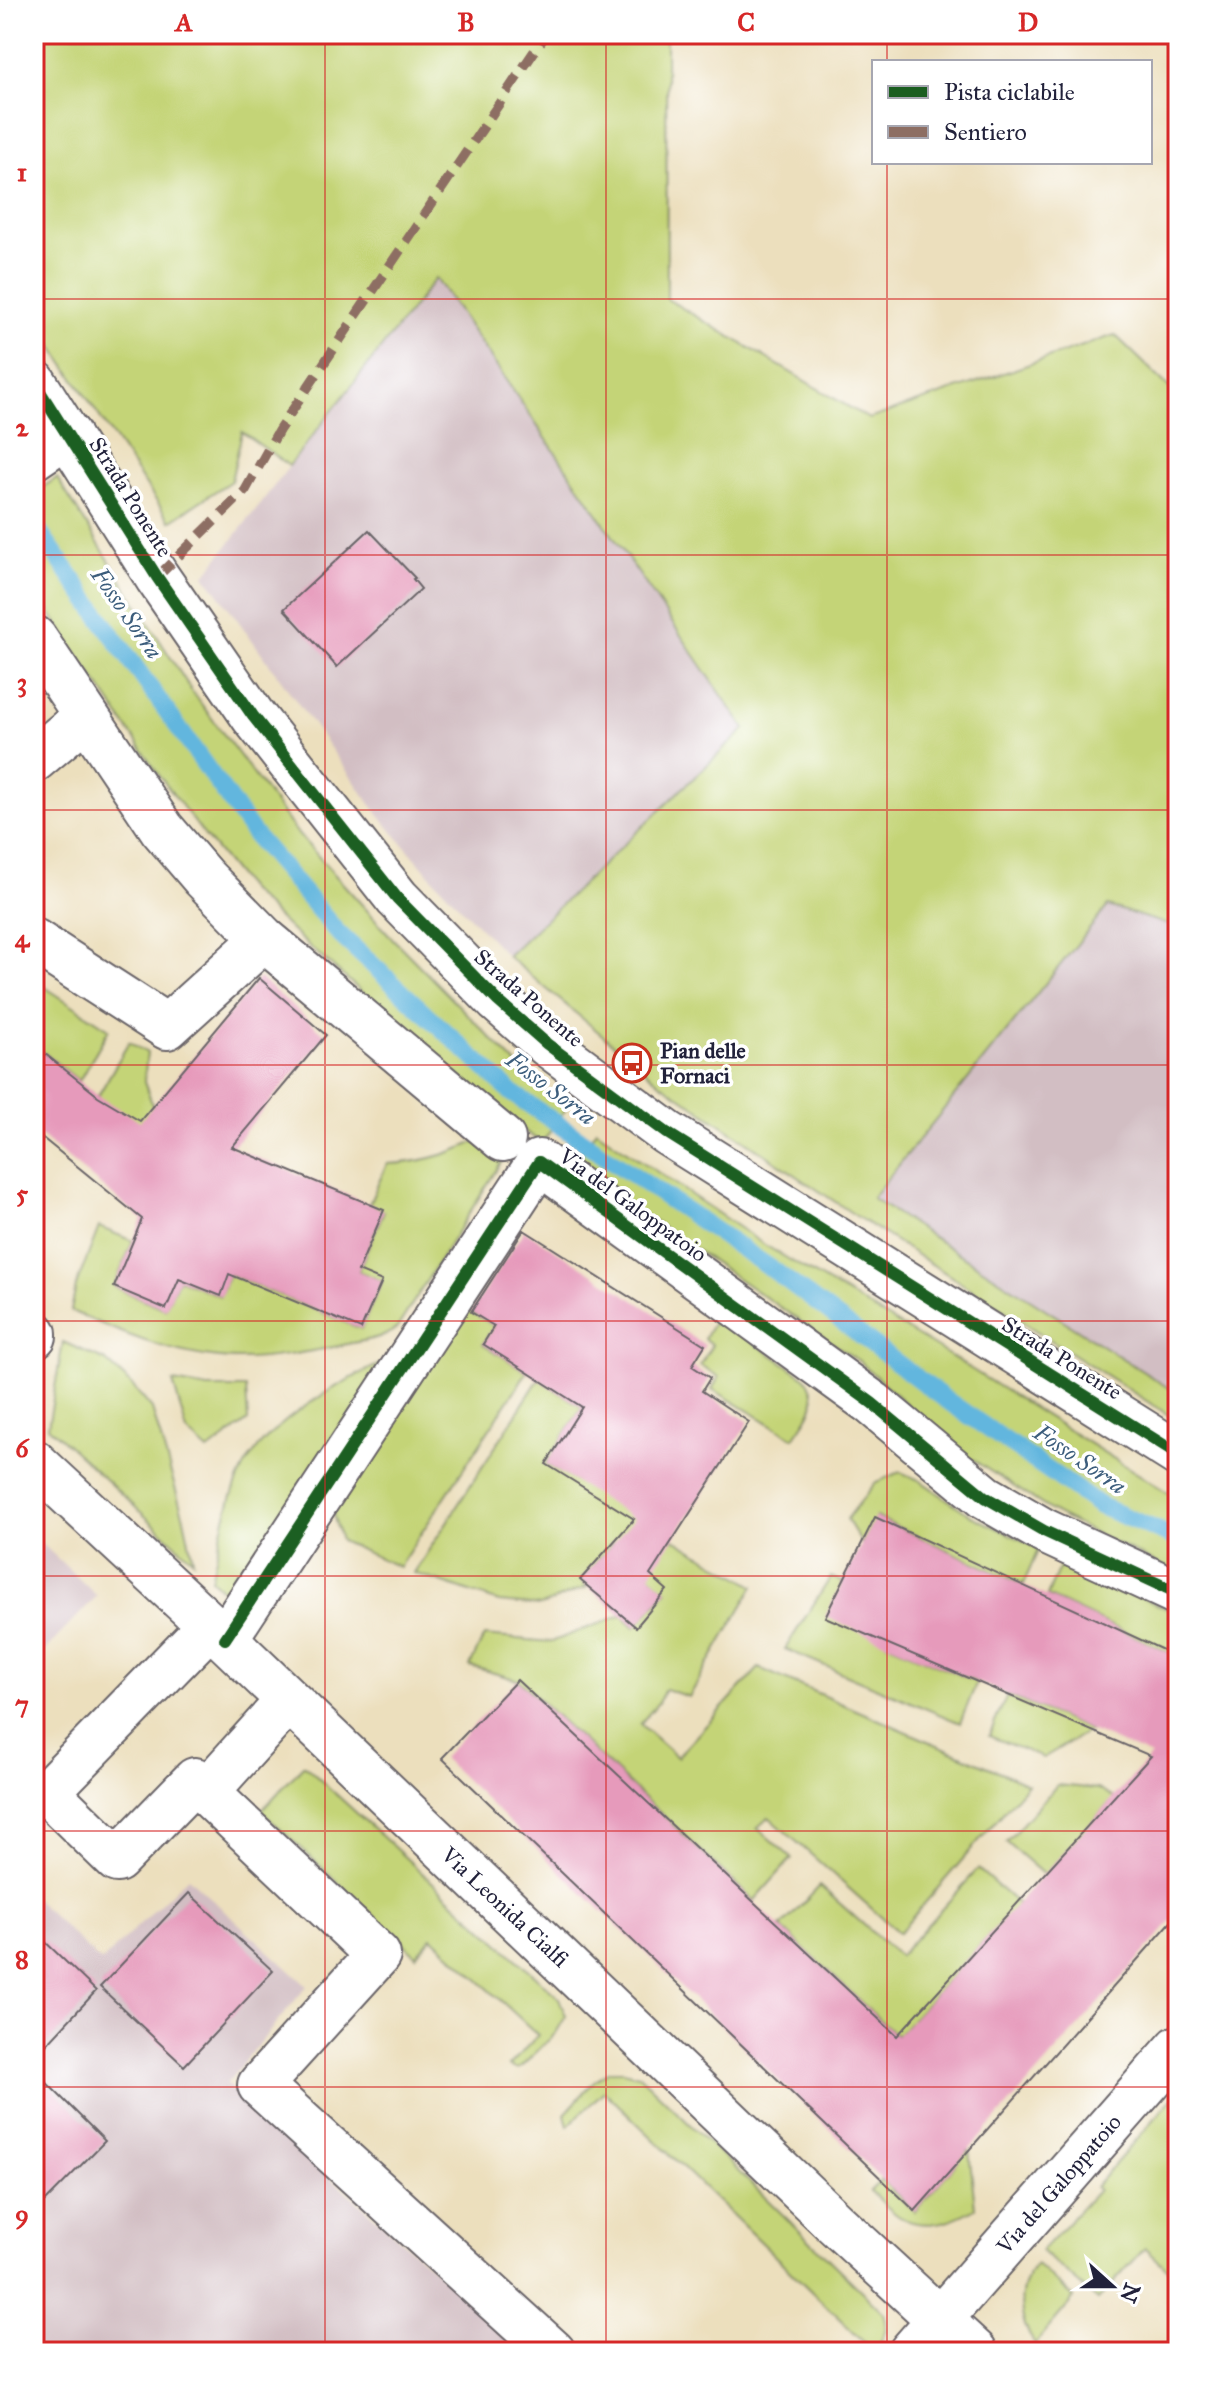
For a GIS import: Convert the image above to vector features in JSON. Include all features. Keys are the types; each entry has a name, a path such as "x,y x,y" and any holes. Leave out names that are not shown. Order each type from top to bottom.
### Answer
{"street":[{"name":"Strada Ponente","path":"34,382 46,449 157,577 253,716 397,898 498,1001 547,1044 667,1133 1178,1454"},
{"path":"34,638 162,829 203,877 264,939 503,1139"},
{"path":"34,760 85,717"},
{"path":"34,941 167,1027 264,939"},
{"name":"Via del Galoppatoio","path":"218,1632 539,1162 872,1403 985,1497 1044,1531 1178,1593"},
{"name":"Via Leonida Cialfi","path":"34,1462 218,1632 975,2352"},
{"path":"218,1632 47,1792 117,1860 195,1780 378,1955 260,2085 553,2352"},
{"path":"206,1792 288,1701"},
{"name":"Via del Galoppatoio","path":"911,2352 1178,2048"}],"shaded area":[{"path":"436,277 745,730 507,956 430,875 378,814 205,575"},
{"path":"1108,906 1178,928 1178,1394 872,1198"},
{"path":"34,1536 97,1596 34,1662"},
{"path":"188,1877 307,1986 226,2084 526,2352 34,2352 34,1898 101,1962"}],"green space":[{"path":"34,34 666,34 667,299 869,419 1115,335 1178,396 1178,928 1108,906 872,1198 1178,1394 1178,1421 859,1218 660,1083 507,956 745,729 436,278 289,466 242,432 231,481 170,521 34,319"},
{"path":"57,478 193,693 298,834 393,939 532,1080 568,1106 542,1143 506,1118 248,889 161,778 34,589 34,493"},
{"path":"34,980 109,1029 79,1081 34,1045"},
{"path":"129,1042 147,1053 144,1082 153,1106 133,1138 98,1096"},
{"path":"596,1130 763,1244 931,1344 1178,1499 1178,1574 1058,1515 953,1447 859,1361 572,1166"},
{"path":"475,1142 502,1161 397,1328 384,1335 301,1353 235,1359 171,1349 130,1336 71,1311 76,1286 99,1227 133,1241 114,1287 165,1309 179,1279 220,1296 229,1274 361,1329 382,1281 358,1271 384,1211 369,1204 387,1164 432,1158"},
{"path":"459,1308 494,1326 483,1344 527,1372 399,1567 341,1541 330,1504"},
{"path":"716,1317 806,1378 814,1402 809,1416 794,1438 712,1389 719,1377 700,1365 712,1345 704,1339"},
{"path":"63,1342 106,1361 152,1409 193,1560 48,1427"},
{"path":"387,1361 230,1597 211,1579 228,1507 245,1466 257,1449 289,1418 329,1391"},
{"path":"539,1379 582,1407 546,1464 754,1586 689,1697 665,1689 658,1703 640,1724 677,1757 759,1668 1028,1784 899,1933 769,1817 757,1828 792,1858 754,1901 518,1680 470,1666 484,1636 551,1642 622,1615 635,1627 667,1591 613,1543 581,1580 587,1587 541,1606 499,1602 414,1573"},
{"path":"173,1382 208,1388 246,1388 248,1421 208,1451 187,1432"},
{"path":"900,1472 919,1480 973,1517 1039,1548 1023,1585 876,1517 862,1544 847,1519 876,1482"},
{"path":"1062,1560 1178,1614 1178,1657 1047,1596"},
{"path":"831,1577 843,1582 886,1643 977,1682 960,1723 785,1649"},
{"path":"1007,1695 1090,1730 1043,1758 989,1736"},
{"path":"304,1765 559,1998 566,2016 556,2033 520,2068 509,2066 538,2035 432,1937 416,1955 261,1811"},
{"path":"1057,1785 1098,1789 1114,1798 1044,1875 1006,1842"},
{"path":"978,1869 1018,1904 897,2036 781,1927 820,1886 899,1956"},
{"path":"609,2071 639,2075 884,2313 884,2334 873,2351 604,2091 568,2126 565,2114 594,2081"},
{"path":"1178,2092 1178,2279 1145,2248 1098,2300 1041,2251 1098,2190 1095,2187"},
{"path":"969,2149 975,2208 958,2217 929,2224 909,2221 870,2191 881,2180 915,2211"},
{"path":"1036,2264 1074,2298 1035,2344 1025,2324 1021,2304 1025,2283"}],"building":[{"path":"369,530 415,578 421,589 337,667 284,609"},
{"path":"259,978 326,1035 232,1147 384,1210 358,1271 382,1281 361,1329 229,1274 221,1296 179,1279 166,1309 114,1287 142,1219 34,1131 34,1045 98,1096 140,1121"},
{"path":"524,1230 705,1345 692,1366 710,1378 702,1391 749,1422 650,1575 667,1590 636,1627 580,1580 634,1519 546,1464 582,1407 483,1344 494,1326 471,1312"},
{"path":"875,1517 1178,1657 1178,1914 915,2211 442,1758 517,1680 897,2036 1151,1756 825,1617"},
{"path":"189,1893 273,1971 184,2066 100,1987"},
{"path":"34,1931 96,1991 34,2058"},
{"path":"34,2070 105,2141 34,2213"}],"waterway":[{"name":"Fosso Sorra","path":"34,524 253,833 339,934 512,1093 776,1272 945,1399 1100,1506 1178,1539"}],"marked path":[{"path":"157,577 245,491 279,430 546,34"}],"cycle path":[{"path":"34,382 157,577 253,716 397,898 498,1001 547,1044 667,1133 1178,1454"},
{"path":"225,1639 539,1162 872,1403 985,1497 1044,1531 1178,1593"}],"place":[{"name":"Pian delle Fornaci","path":"632,1063"}]}
